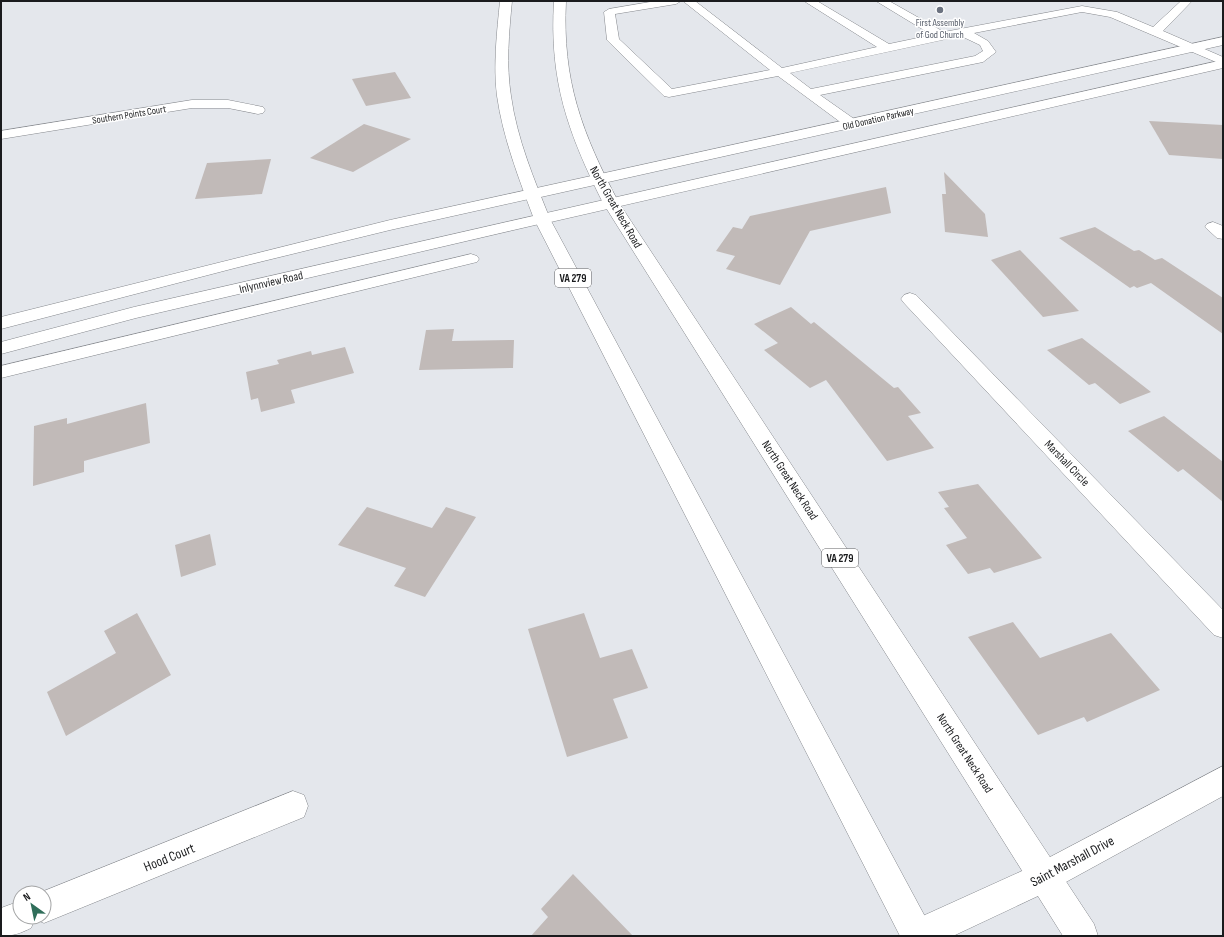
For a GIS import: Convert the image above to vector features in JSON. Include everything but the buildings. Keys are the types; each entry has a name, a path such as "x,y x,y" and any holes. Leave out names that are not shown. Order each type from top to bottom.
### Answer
{"street":[{"name":"VA 279","path":"506,1 502,48 504,94 510,129 542,219 917,936"},
{"name":"North Great Neck Road","path":"560,1 560,56 566,89 577,127 599,180 612,203 1082,936"},
{"name":"Old Donation Parkway","path":"532,194 1223,41"},
{"name":"Old Donation Parkway","path":"542,219 1223,64"},
{"name":"Southern Points Court","path":"1,135 192,104 228,104 258,110"},
{"path":"1,323 252,258 390,225 532,194"},
{"name":"Inlynnview Road","path":"1,348 134,313 542,219"},
{"name":"Marshall Circle","path":"910,299 1223,627"},
{"name":"Saint Marshall Drive","path":"917,936 1044,877 1223,780"},
{"name":"Hood Court","path":"52,904 293,806"},
{"path":"1,924 12,920"}],"lane":[{"path":"676,1 609,12 613,40 669,92 780,72 942,36 1082,9 1113,14 1223,61"},
{"path":"688,1 780,72 852,124"},
{"path":"809,1 887,48"},
{"path":"881,1 942,36"},
{"path":"1155,32 1187,1"},
{"path":"809,93 979,59 990,52 984,43 962,32"},
{"path":"1,372 472,259"}],"place":[{"name":"First Assembly of God Church","path":"940,10"}]}
